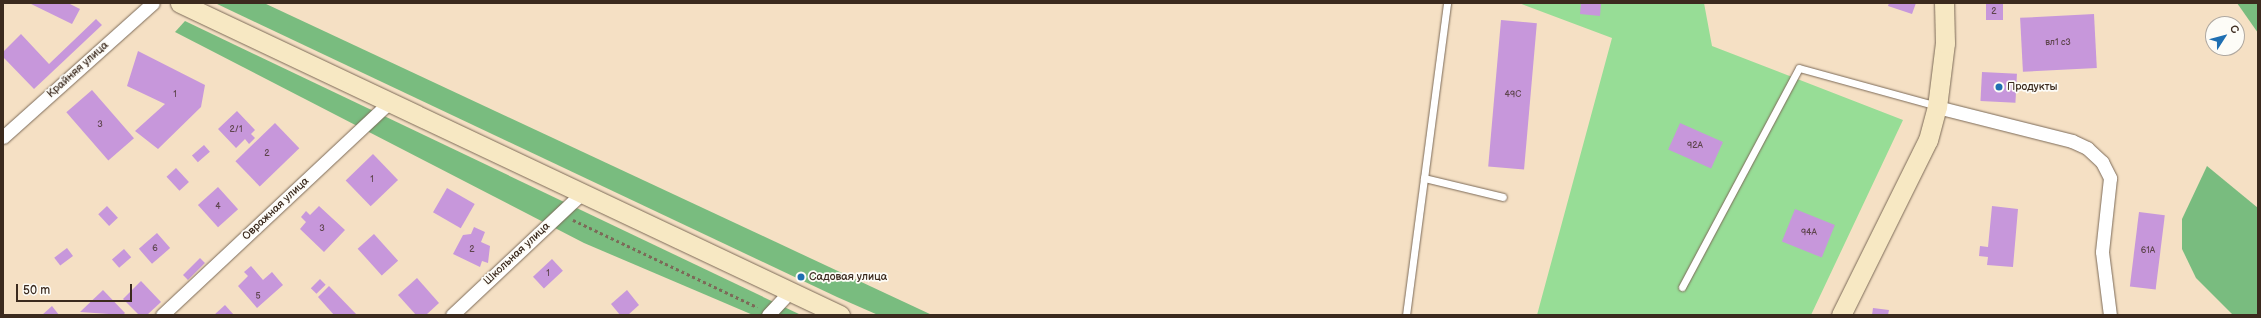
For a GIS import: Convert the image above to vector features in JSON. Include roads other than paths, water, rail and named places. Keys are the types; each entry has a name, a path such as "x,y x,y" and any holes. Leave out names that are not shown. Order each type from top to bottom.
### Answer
{"street":[{"name":"Крайняя улица","path":"3,137 153,3"},
{"path":"180,3 840,315"},
{"path":"1841,315 1928,140 1937,106 1945,43 1944,3"},
{"name":"Овражная улица","path":"162,315 390,102"},
{"path":"1937,106 2072,141 2087,148 2102,162 2110,178 2102,252 2110,315"},
{"name":"Школьная улица","path":"452,315 582,193"},
{"path":"768,314 790,291"}],"lane":[{"path":"1406,315 1447,3"},
{"path":"1682,287 1799,68 1937,106"},
{"path":"1424,178 1502,197"}],"place":[{"name":"Продукты","path":"1999,87"},
{"name":"Садовая улица","path":"801,277"}]}
